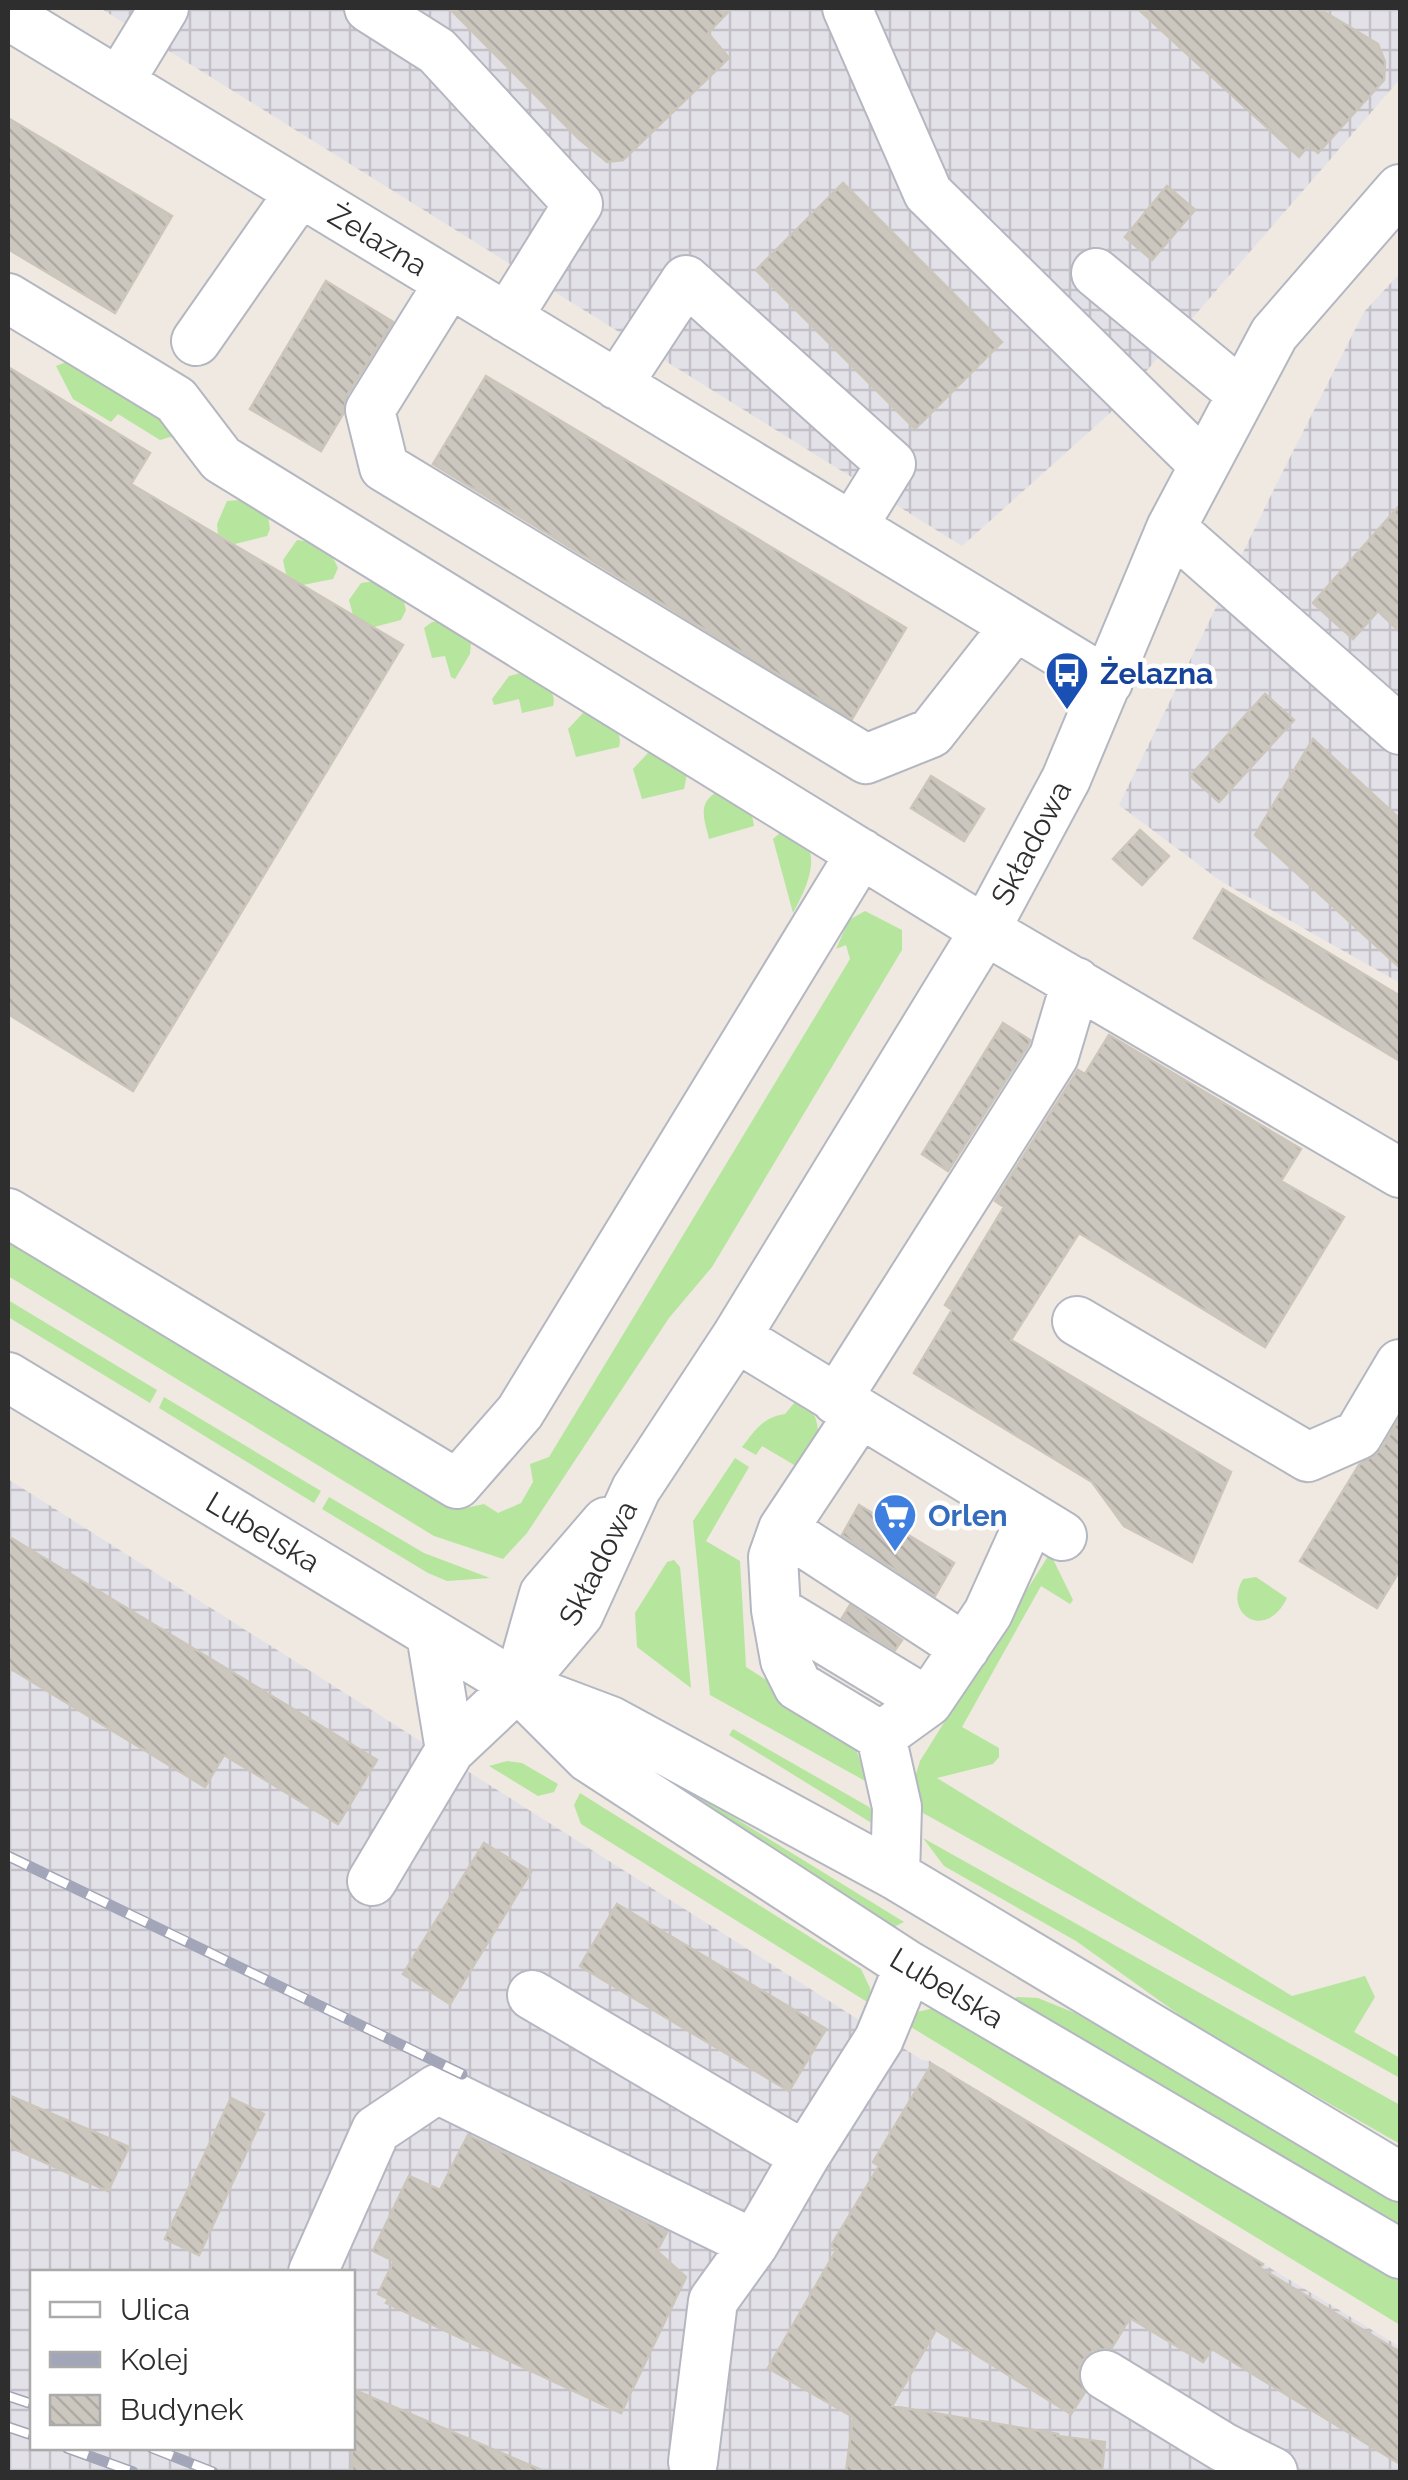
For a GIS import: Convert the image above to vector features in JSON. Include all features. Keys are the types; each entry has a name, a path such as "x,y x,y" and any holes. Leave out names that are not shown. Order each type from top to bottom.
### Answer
{"street":[{"path":"119,82 164,8"},
{"path":"369,8 437,51 578,204 507,318"},
{"path":"847,8 928,193 1203,464"},
{"name":"Żelazna","path":"8,15 1108,682"},
{"name":"Składowa","path":"518,1686 544,1594 636,1489 736,1337 984,930 1066,780 1171,528 1274,334 1400,189"},
{"path":"196,341 300,192"},
{"path":"1096,273 1242,394"},
{"path":"617,385 686,280 890,464 852,527"},
{"path":"449,283 370,410 384,467 866,759 931,733 1016,626"},
{"path":"8,298 176,400 221,460 984,930 1400,1173"},
{"path":"1171,528 1400,730"},
{"path":"8,1214 458,1484 520,1412 860,853"},
{"path":"894,1876 897,1807 882,1736 798,1686 785,1660 776,1610 773,1558 782,1529 848,1407 1054,1056 1076,982"},
{"path":"1077,1321 1308,1457 1358,1435 1400,1364"},
{"path":"736,1337 1047,1527 928,1702 882,1736"},
{"name":"Lubelska","path":"8,1377 518,1686 611,1721 894,1876 1400,2177"},
{"path":"782,1529 965,1648"},
{"path":"776,1610 928,1702"},
{"path":"431,1634 450,1750"},
{"path":"372,1881 450,1750 518,1686"},
{"name":"Lubelska","path":"518,1686 589,1758 909,1966 1400,2254"},
{"path":"693,2462 713,2301 754,2244 879,2040 909,1966"},
{"path":"532,1995 805,2156"},
{"path":"313,2270 376,2130 437,2089 754,2244"},
{"path":"1105,2375 1223,2447 1273,2472"}],"shaded area":[{"path":"100,8 1400,8 1400,79 1109,414 962,546"},
{"path":"1400,273 1400,983 1222,882 1119,805 1364,312"},
{"path":"8,1479 922,2060 930,2061 1400,2347 1400,2472 8,2472"}],"green space":[{"path":"66,362 164,421 177,435 160,440 118,414 111,422 73,399 56,366"},
{"path":"241,500 268,516 270,529 267,536 235,544 218,534 217,524 227,501"},
{"path":"297,540 316,545 332,557 338,568 333,579 303,585 286,574 283,560"},
{"path":"376,581 403,598 406,610 401,620 374,627 353,615 349,600 361,583"},
{"path":"432,622 443,622 471,643 470,654 455,679 445,656 432,658 424,628"},
{"path":"525,672 550,690 553,706 522,713 519,699 494,705 492,699 509,676"},
{"path":"584,712 610,722 618,734 619,747 576,757 568,729"},
{"path":"648,753 658,753 687,774 684,789 642,799 633,769"},
{"path":"715,793 725,793 751,810 754,826 709,839 704,808"},
{"path":"781,832 796,836 810,854 809,878 793,913 773,839"},
{"path":"865,911 902,930 902,950 712,1267 669,1318 527,1533 503,1559 434,1536 8,1276 8,1238 457,1510 484,1504 498,1513 521,1503 533,1482 530,1464 549,1457 850,959 846,945 836,949 849,920"},
{"path":"8,1300 157,1390 150,1403 8,1317"},
{"path":"164,1397 321,1491 314,1503 159,1408"},
{"path":"795,1402 812,1412 818,1430 796,1466 762,1446 756,1455 742,1447 760,1425 785,1414"},
{"path":"735,1458 749,1467 706,1541 740,1561 746,1667 841,1728 853,1740 867,1782 710,1695 693,1521"},
{"path":"329,1497 424,1553 490,1578 447,1581 428,1573 322,1509"},
{"path":"1050,1553 1073,1600 1070,1604 1041,1586 962,1727 999,1748 999,1757 993,1764 937,1778 1292,1996 1365,1976 1375,1997 1354,2032 1400,2058 1400,2078 914,1808 912,1787 920,1761"},
{"path":"674,1560 680,1567 691,1688 637,1647 635,1613 667,1562"},
{"path":"1256,1577 1287,1598 1268,1619 1258,1621 1242,1612 1238,1603 1243,1579"},
{"path":"733,1729 869,1807 875,1819 870,1822 729,1735"},
{"path":"613,1743 904,1922 894,1927 608,1753"},
{"path":"507,1761 522,1763 558,1784 554,1792 538,1796 489,1766"},
{"path":"580,1793 861,1969 870,1988 872,2005 581,1824 574,1805"},
{"path":"923,1838 1400,2105 1400,2144 1202,2031 1076,1941 944,1866"},
{"path":"1017,1997 1038,1998 1075,2013 1400,2200 1400,2227 1011,2001"},
{"path":"934,2008 1400,2277 1400,2325 906,2024 913,2013"}],"building":[{"path":"449,8 732,8 708,33 729,58 623,160 607,162 579,139"},
{"path":"1137,8 1318,8 1378,44 1385,62 1384,80 1318,153 1309,145 1299,157"},
{"path":"8,118 172,216 115,313 8,249"},
{"path":"843,183 1002,342 915,429 756,270"},
{"path":"1167,186 1195,210 1152,260 1125,237"},
{"path":"326,281 393,322 347,395 343,414 321,451 250,409"},
{"path":"8,367 150,453 131,484 403,645 133,1091 8,1014"},
{"path":"486,376 906,628 852,719 433,464"},
{"path":"1400,505 1400,632 1378,611 1353,639 1313,603"},
{"path":"1265,694 1294,720 1219,802 1190,776"},
{"path":"1313,739 1400,819 1400,968 1255,835"},
{"path":"931,776 984,809 964,841 911,808"},
{"path":"1140,830 1169,856 1142,885 1113,859"},
{"path":"1223,889 1400,996 1400,1061 1194,938"},
{"path":"1003,1023 1030,1040 1029,1044 948,1171 922,1154"},
{"path":"1109,1035 1301,1149 1281,1181 1344,1217 1265,1347 1079,1233 1011,1340 1231,1472 1192,1562 1124,1526 1092,1482 914,1373 952,1310 945,1305 1004,1207 995,1201 1078,1070 1085,1074"},
{"path":"1400,1417 1400,1570 1377,1608 1300,1561 1359,1465 1381,1450"},
{"name":"Orlen","path":"859,1505 954,1563 935,1596 842,1535"},
{"path":"8,1536 377,1760 338,1824 224,1755 205,1787 8,1667"},
{"path":"850,1605 902,1640 895,1650 842,1618"},
{"path":"484,1843 531,1872 450,2004 403,1974"},
{"path":"617,1904 826,2029 789,2091 580,1966"},
{"path":"932,2064 1263,2264 1260,2268 1400,2352 1400,2464 1212,2349 1203,2362 1130,2318 1111,2349 1093,2350 1081,2362 1078,2375 1085,2392 1071,2414 936,2330 892,2406 1105,2442 1102,2472 846,2472 853,2417 768,2368 837,2249 831,2246 879,2166 873,2162"},
{"path":"8,2095 129,2147 108,2191 8,2146"},
{"path":"231,2098 264,2114 199,2255 165,2239"},
{"path":"468,2135 667,2232 657,2251 686,2277 621,2413 386,2303 388,2299 378,2294 394,2261 373,2251 409,2176 440,2190"},
{"path":"355,2390 546,2472 352,2472"}],"railway":[{"path":"8,1856 462,2074"},
{"path":"8,2396 30,2403"},
{"path":"8,2427 30,2434"},
{"path":"72,2450 133,2472"},
{"path":"157,2450 213,2472"}],"place":[{"name":"Żelazna","path":"1067,711"},
{"name":"Orlen","path":"895,1553"}]}
